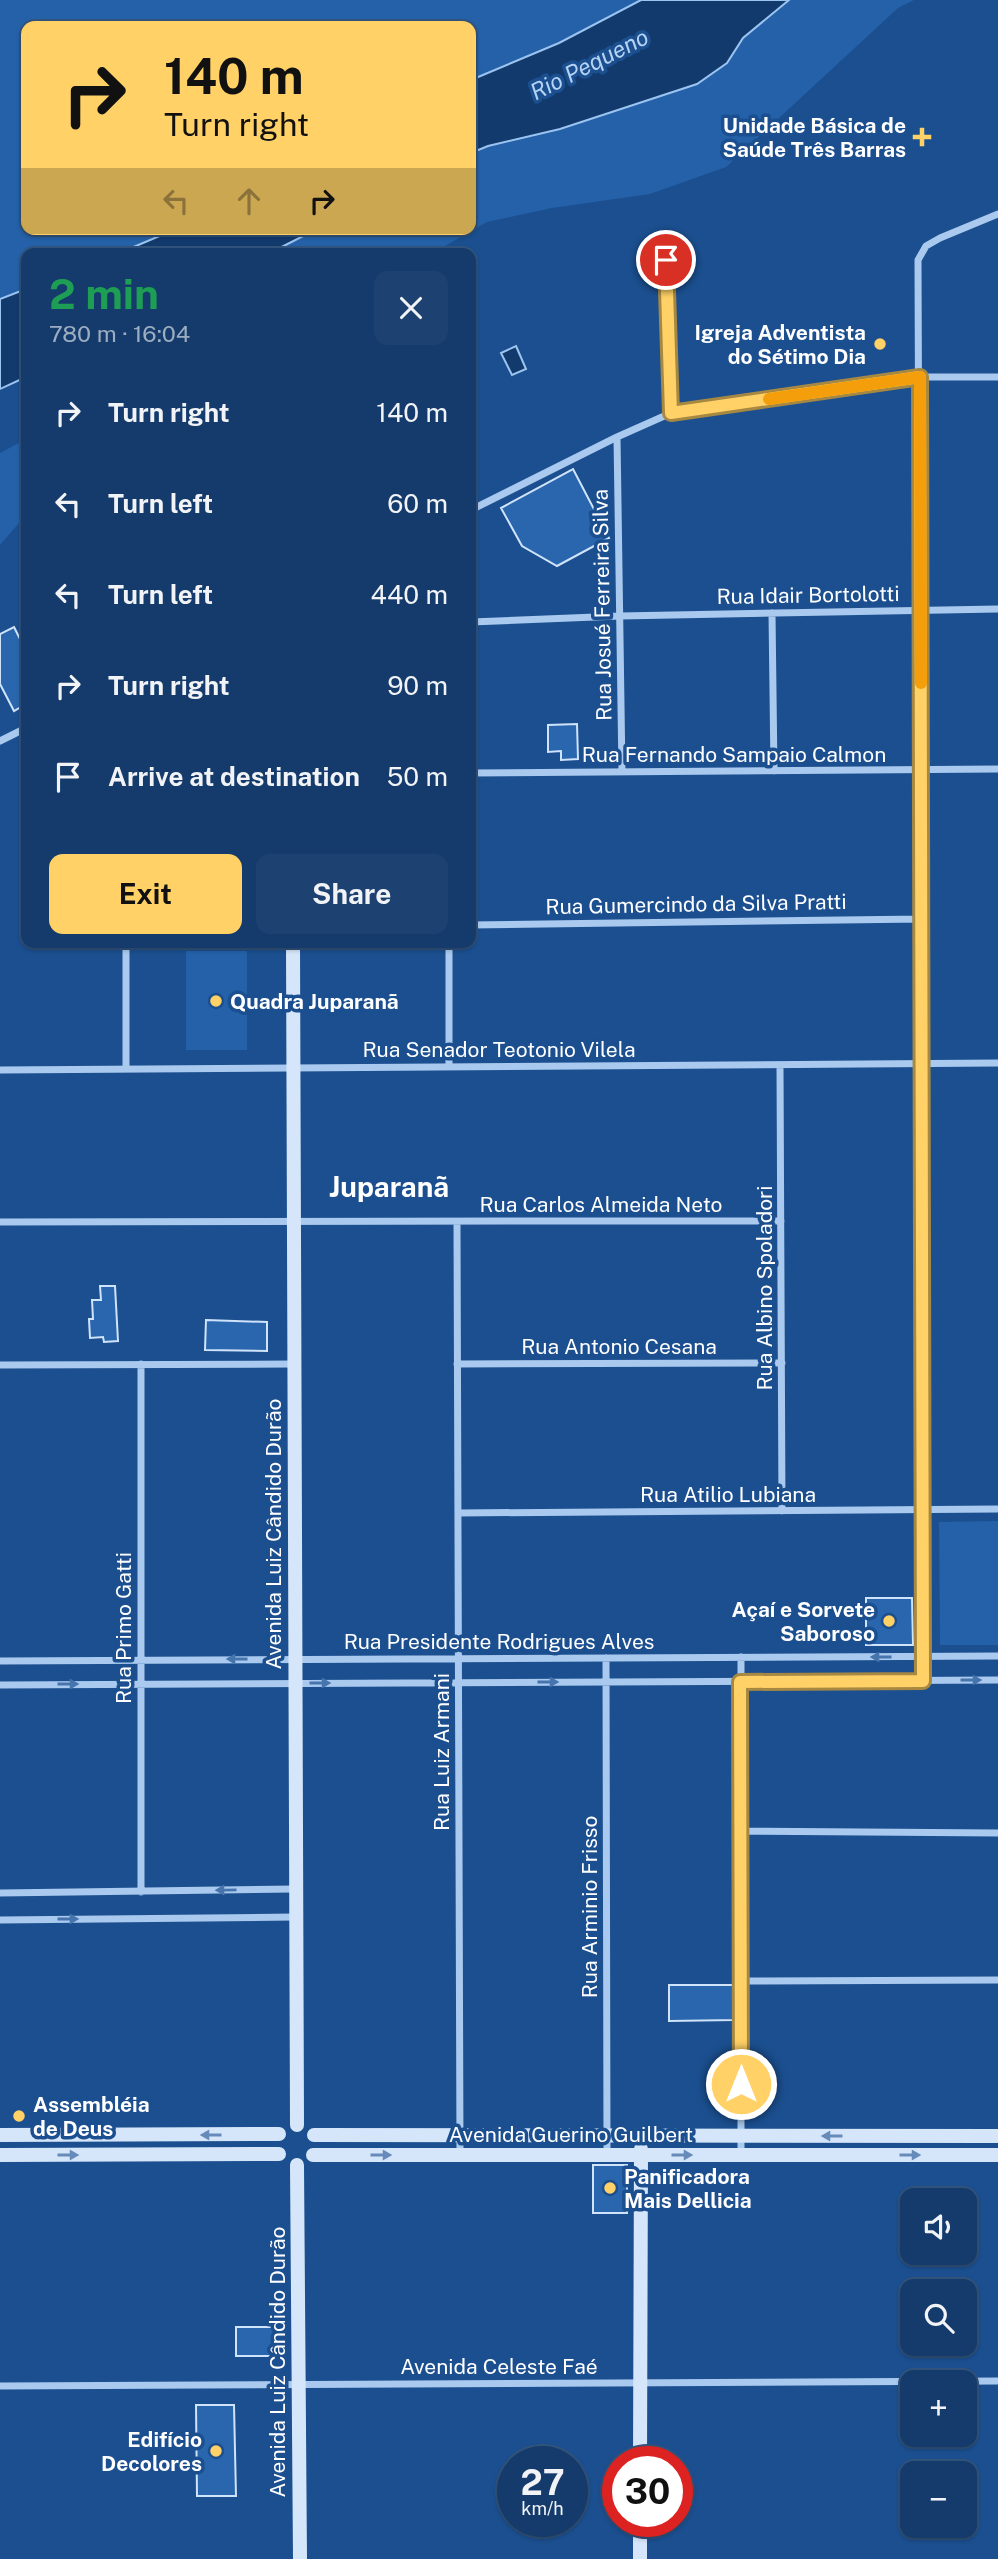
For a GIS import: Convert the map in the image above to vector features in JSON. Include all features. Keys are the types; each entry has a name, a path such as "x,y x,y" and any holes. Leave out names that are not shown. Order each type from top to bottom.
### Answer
{"main road":[{"name":"Avenida Luiz Cândido Durão","path":"293,948 294,1889 297,2125"},
{"path":"297,2125 304,2126 314,2136 316,2149 309,2161 296,2165 285,2161 276,2145 279,2134 285,2128 297,2125"},
{"path":"0,2135 279,2134"},
{"name":"Avenida Guerino Guilbert","path":"314,2136 998,2136"},
{"path":"640,2446 641,2136"},
{"path":"0,2155 279,2154"},
{"name":"Avenida Guerino Guilbert","path":"313,2155 998,2155"},
{"name":"Avenida Luiz Cândido Durão","path":"296,2165 300,2559"},
{"path":"640,2537 640,2559"}],"street":[{"path":"923,1681 918,260 926,246 998,214"},
{"path":"666,260 671,413"},
{"path":"476,508 671,413 920,377 998,377"},
{"name":"Rua Josué Ferreira Silva","path":"617,437 622,772"},
{"name":"Rua Idair Bortolotti","path":"476,622 998,608"},
{"path":"772,613 774,771"},
{"path":"0,741 21,730"},
{"name":"Rua Fernando Sampaio Calmon","path":"476,773 998,769"},
{"name":"Rua Gumercindo da Silva Pratti","path":"476,925 921,919"},
{"path":"126,948 126,1069"},
{"path":"449,948 449,1067"},
{"name":"Rua Senador Teotonio Vilela","path":"0,1070 998,1063"},
{"name":"Rua Albino Spoladori","path":"780,1065 782,1511"},
{"name":"Rua Carlos Almeida Neto","path":"0,1223 293,1219 457,1222 781,1221"},
{"name":"Rua Luiz Armani","path":"457,1222 460,2155"},
{"name":"Rua Antonio Cesana","path":"457,1364 782,1363"},
{"name":"Rua Primo Gatti","path":"141,1364 141,1892"},
{"path":"0,1365 293,1364"},
{"name":"Rua Atilio Lubiana","path":"458,1513 998,1509"},
{"name":"Rua Presidente Rodrigues Alves","path":"0,1661 998,1656"},
{"path":"741,1657 741,2155"},
{"name":"Rua Arminio Frisso","path":"606,1658 607,2155"},
{"name":"Rua Presidente Rodrigues Alves","path":"0,1685 998,1680"},
{"path":"741,1831 998,1833"},
{"path":"0,1893 294,1889"},
{"path":"0,1920 295,1917"},
{"path":"742,1981 998,1980"},
{"name":"Avenida Celeste Faé","path":"0,2386 998,2381"}],"shaded area":[{"path":"0,0 641,0 559,43 476,78 476,21 21,21 21,235 162,235 130,248 21,248 21,291 0,299"},
{"path":"789,0 914,0 898,8 726,167 650,194 552,208 487,222 476,228 476,151 560,129 697,84 727,63 743,38"},
{"path":"305,235 464,235 442,248 280,248"},
{"path":"21,442 21,521 0,545 0,453"},
{"name":"Quadra Juparanã","path":"186,951 247,951 247,1050 186,1050"},
{"path":"998,1521 998,1645 940,1645 939,1522"}],"water":[{"name":"Rio Pequeno","path":"641,0 789,0 743,38 727,63 697,84 560,129 476,151 476,78 559,43"},
{"path":"162,235 305,235 280,248 131,248"},
{"path":"21,291 21,379 0,389 0,299"},
{"path":"516,346 526,369 512,375 501,353"}],"building":[{"path":"573,469 609,538 557,566 522,546 501,508"},
{"path":"14,627 21,641 21,707 14,711 0,684 0,634"},
{"path":"577,724 578,759 561,760 561,751 548,752 548,725"},
{"path":"100,1286 115,1286 118,1341 104,1342 103,1337 90,1338 92,1300 101,1300"},
{"path":"206,1320 267,1322 267,1351 205,1350"},
{"name":"Açaí e Sorvete Saboroso","path":"866,1598 912,1598 913,1645 866,1645"},
{"path":"669,1985 733,1985 734,2020 669,2021"},
{"name":"Panificadora Mais Dellicia","path":"593,2165 627,2165 627,2213 593,2213"},
{"path":"236,2327 281,2327 281,2356 236,2356"},
{"name":"Edifício Decolores","path":"196,2405 234,2405 236,2496 197,2496"}],"slow traffic":[{"path":"769,399 920,377 921,683"}],"place":[{"name":"Unidade Básica de Saúde Três Barras","path":"922,137"},
{"name":"Igreja Adventista do Sétimo Dia","path":"880,344"},
{"name":"Quadra Juparanã","path":"216,1001"},
{"name":"Açaí e Sorvete Saboroso","path":"889,1621"},
{"name":"Assembléia de Deus","path":"19,2116"},
{"name":"Panificadora Mais Dellicia","path":"610,2188"},
{"name":"Edifício Decolores","path":"216,2451"}],"district":[{"name":"Juparanã","path":"389,1186"}],"route":[{"path":"666,260 671,413 920,377 923,1681 740,1682 741,2084"}]}
